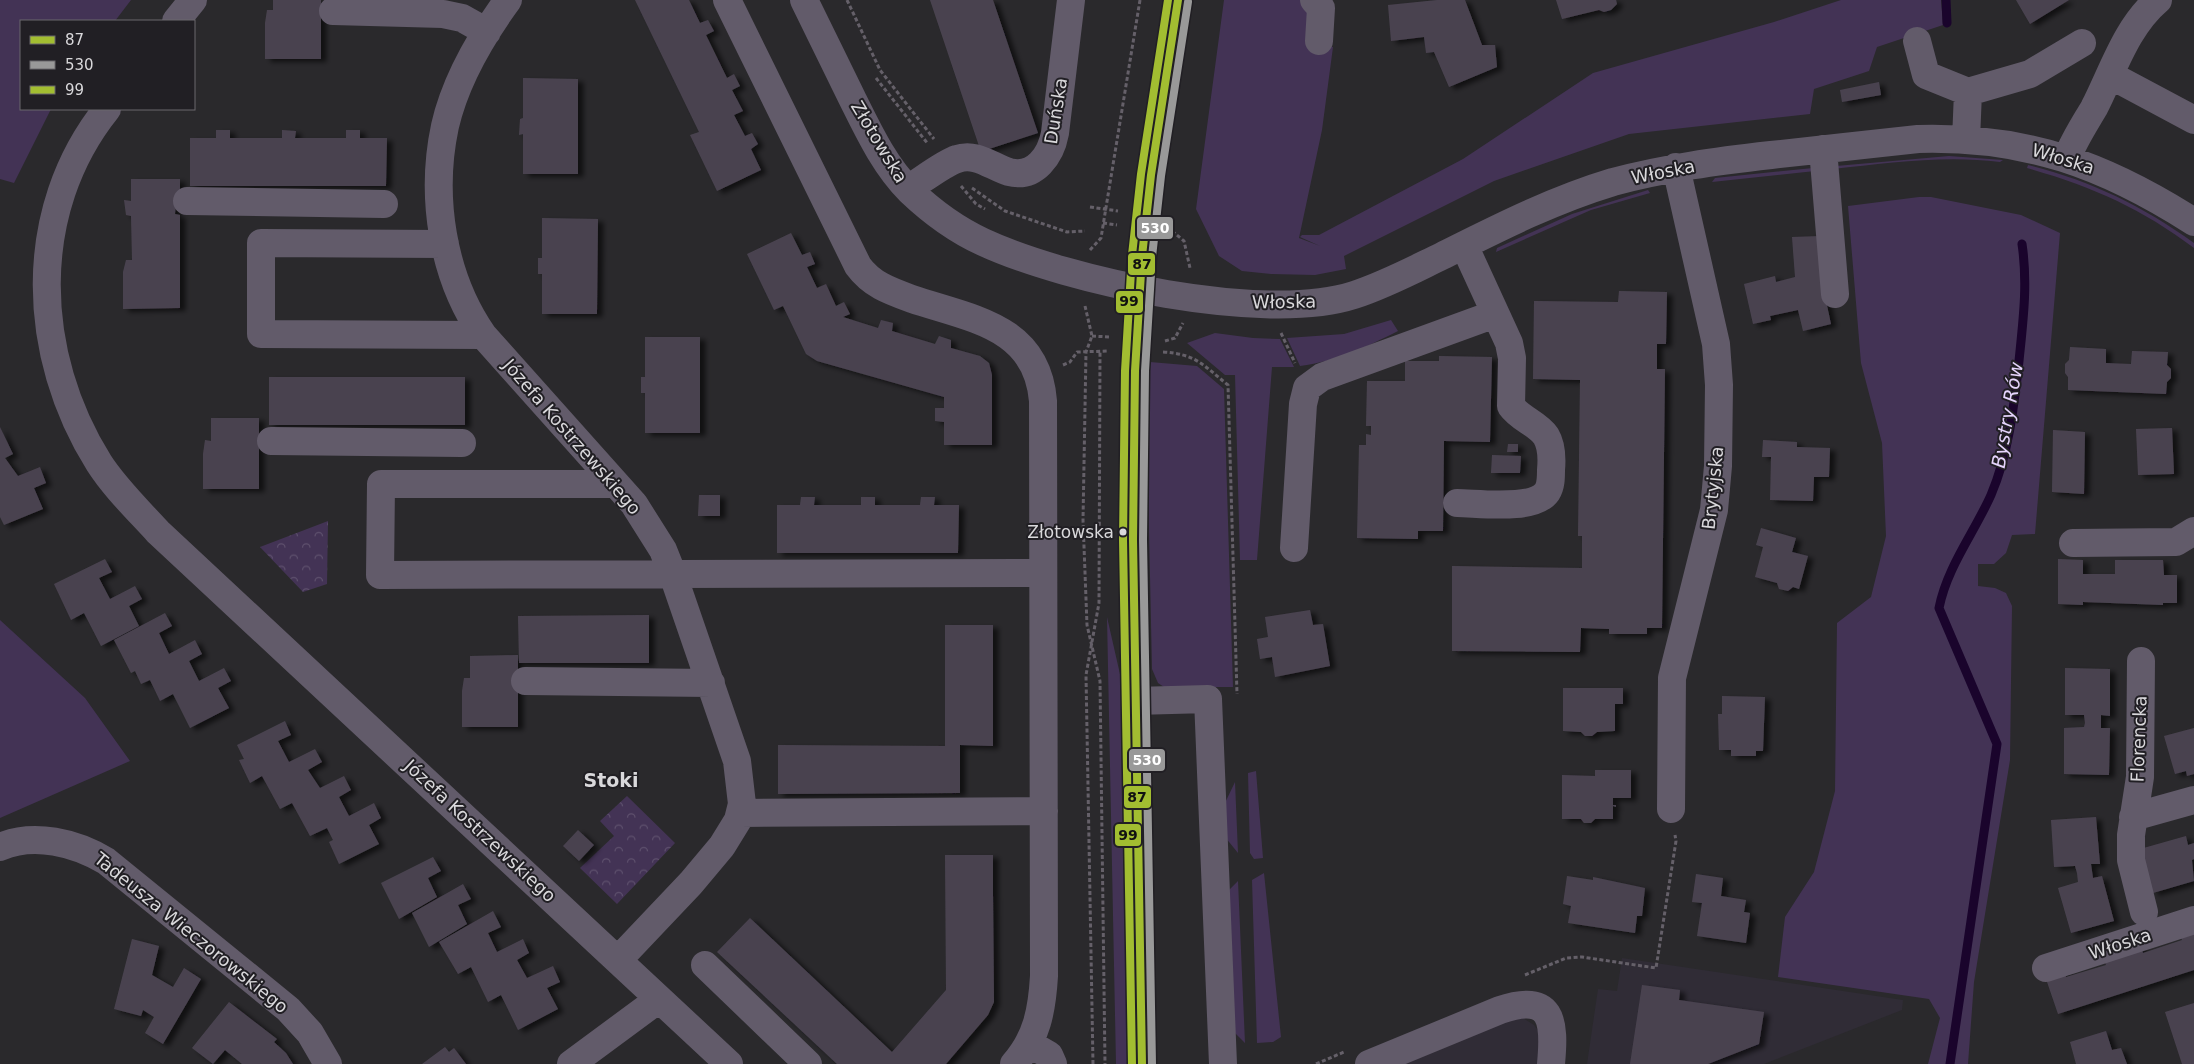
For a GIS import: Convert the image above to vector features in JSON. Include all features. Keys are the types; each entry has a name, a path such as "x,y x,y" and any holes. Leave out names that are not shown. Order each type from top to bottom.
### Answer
{"street":[{"path":"177,20 193,0"},
{"name":"Józefa Kostrzewskiego","path":"508,0 487,32 466,70 445,126 438,186 446,244 454,277 461,296 483,335 616,484 649,526 673,575 738,761 742,790 741,813 731,833 716,854 618,960"},
{"path":"727,0 858,266 864,274 883,289 1005,332 1018,342 1036,368 1041,380 1043,401 1043,991 1038,1021 1022,1054 1048,1055 1053,1064"},
{"name":"Złotowska","path":"804,0 871,136 908,189 953,225 982,241 1030,260 1140,287"},
{"name":"Duńska","path":"908,189 957,159 980,160 1015,173 1036,167 1046,158 1053,147 1071,0"},
{"path":"1142,1064 1135,701 1133,444 1140,287 1151,175 1178,0"},
{"path":"1314,0 1321,8 1319,41"},
{"path":"2067,158 2133,29 2158,0"},
{"path":"333,11 443,14 462,18 487,32"},
{"path":"1916,41 1926,75 1968,92 2030,74 2082,43"},
{"path":"2110,75 2194,120"},
{"path":"1966,140 1968,92"},
{"name":"Józefa Kostrzewskiego","path":"106,110 82,145 66,181 53,223 46,266 47,312 57,370 77,423 100,464 158,532 730,1064"},
{"name":"Włoska","path":"1140,287 1244,303 1306,304 1351,296 1400,277 1519,218 1579,193 1676,168 1918,139 1966,140 2006,144 2067,158 2086,164 2140,188 2194,222"},
{"path":"1823,149 1835,294"},
{"name":"Brytyjska","path":"1671,809 1672,678 1714,510 1718,466 1719,385 1716,344 1676,168"},
{"path":"187,201 384,204"},
{"path":"261,201 261,334 483,335"},
{"path":"352,203 353,243"},
{"path":"261,243 446,244"},
{"path":"1457,503 1531,503 1547,493 1551,481 1550,446 1546,437 1515,412 1511,406 1512,358 1509,343 1464,245"},
{"path":"1294,548 1303,404 1307,388 1322,377 1495,314"},
{"path":"270,441 462,443"},
{"path":"381,443 380,575 1043,573"},
{"path":"380,484 616,484"},
{"path":"2073,543 2176,542 2194,531"},
{"name":"Florencka","path":"2141,661 2140,777 2133,817 2131,860 2144,912"},
{"path":"525,681 711,683"},
{"path":"1135,701 1208,699 1223,1064"},
{"path":"2133,817 2194,800"},
{"path":"741,813 1044,811"},
{"name":"Tadeusza Wieczorowskiego","path":"0,847 33,841 62,843 90,852 106,861 288,1009 310,1033 328,1064"},
{"name":"Włoska","path":"2046,968 2194,920"},
{"path":"705,965 808,1064"},
{"path":"571,1064 660,999"},
{"path":"1361,1056 1522,1004 1539,1008 1551,1019 1554,1036 1551,1064"}],"path":[{"path":"1105,1064 1100,681 1087,625 1083,520 1086,352 1092,336 1085,305 1089,254 1091,247 1101,238 1140,0"},
{"path":"1090,207 1118,211"},
{"path":"1103,223 1116,225"},
{"path":"1166,231 1178,234 1184,241 1191,271"},
{"path":"1160,341 1171,342 1176,338 1182,330 1184,315"},
{"path":"1279,330 1307,388"},
{"path":"1070,362 1077,352 1114,350"},
{"path":"1093,1064 1086,675 1099,603 1100,352"},
{"path":"1153,352 1183,354"},
{"path":"1521,977 1566,958 1582,957 1656,968 1676,841 1671,809"},
{"path":"1316,1064 1361,1056"}],"shaded area":[{"path":"1622,958 1903,1000 1902,1010 1764,1064 1587,1064 1598,989 1617,991"},
{"path":"1523,1018 1534,1025 1539,1032 1540,1064 1396,1064 1504,1019"}],"green space":[{"path":"0,0 131,0 116,20 20,20 20,110 50,110 14,183 0,179"},
{"path":"1224,0 1304,0 1312,11 1309,43 1333,47 1322,130 1299,238 1320,246 1300,237 1302,235 1319,235 1463,159 1593,73 1774,22 1841,0 1941,0 1943,25 1877,47 1869,71 1814,89 1810,114 1629,134 1494,181 1344,256 1346,269 1315,275 1271,274 1242,271 1219,256 1196,209"},
{"path":"1949,156 2003,160 2000,162 1958,159 1916,161 1833,169 1836,166"},
{"path":"2028,165 2073,178 2135,206 2194,243 2194,248 2155,221 2115,200 2073,182 2027,168"},
{"path":"1813,168 1815,171 1712,182 1715,178"},
{"path":"1648,190 1650,193 1591,210 1496,252 1497,248 1572,214"},
{"path":"1931,197 2021,215 2060,233 2035,534 2012,535 2006,553 1994,564 1978,564 1978,586 1995,588 2006,593 2012,606 2010,760 1974,982 1968,1064 1928,1064 1940,1018 1929,999 1778,977 1785,917 1814,872 1835,791 1837,623 1871,597 1886,536 1882,443 1861,363 1848,206"},
{"path":"1391,320 1398,331 1350,353 1314,364 1300,366 1287,338 1344,334"},
{"path":"1215,333 1280,339 1294,367 1272,367 1257,560 1240,560 1235,375 1225,375 1187,343"},
{"path":"1150,362 1197,366 1224,389 1233,687 1164,687 1158,683 1152,669 1148,483"},
{"path":"328,521 327,584 303,592 260,547"},
{"path":"1107,617 1122,683 1129,1064 1116,1064"},
{"path":"0,620 85,698 130,761 0,818"},
{"path":"1256,771 1263,858 1254,859 1250,853 1248,773"},
{"path":"1235,782 1238,853 1225,837 1224,805"},
{"path":"627,796 675,843 617,904 580,868 614,836 600,821"},
{"path":"1264,873 1281,1037 1273,1042 1257,1043 1252,880"},
{"path":"1238,881 1245,1043 1235,1033 1228,891"}],"building":[{"path":"273,0 321,0 321,59 265,59 265,23 267,10 273,10"},
{"path":"635,0 689,0 700,23 708,20 714,31 706,35 727,78 734,74 740,86 732,90 743,111 734,115 745,136 752,133 758,144 751,149 761,170 717,191 690,135 699,132"},
{"path":"930,0 993,0 1038,133 986,150 979,146"},
{"path":"1437,0 1465,0 1482,45 1495,45 1497,67 1449,87 1434,52 1426,53 1424,37 1391,41 1388,5"},
{"path":"1556,0 1616,0 1617,4 1611,10 1604,12 1599,10 1562,19"},
{"path":"2016,0 2069,0 2030,24"},
{"path":"523,78 578,79 578,174 523,174 523,134 519,135 520,119 523,118"},
{"path":"1879,82 1881,95 1842,102 1840,90"},
{"path":"216,130 230,130 230,138 282,138 282,130 296,131 295,138 346,138 346,130 360,130 360,138 387,138 386,186 190,186 190,138 216,138"},
{"path":"131,179 180,179 180,203 176,203 175,214 180,215 180,308 123,309 123,272 126,260 132,260 131,216 126,215 124,200 131,201"},
{"path":"542,218 598,219 597,314 542,314 542,274 538,274 538,258 542,258"},
{"path":"791,233 802,255 810,252 815,264 807,267 817,288 826,284 836,306 844,302 850,314 843,317 878,328 881,320 893,323 892,331 935,344 939,336 951,340 951,348 980,356 989,363 992,375 992,445 944,445 944,422 935,421 935,408 944,408 944,397 817,361 806,354 783,306 774,310 747,254"},
{"path":"1821,236 1825,296 1831,324 1803,331 1798,310 1770,316 1771,320 1753,324 1744,284 1775,276 1776,282 1795,277 1792,237"},
{"path":"1619,291 1667,292 1666,344 1657,344 1657,369 1665,369 1662,628 1647,628 1647,634 1609,634 1609,629 1581,628 1580,652 1452,651 1452,566 1582,568 1582,536 1578,536 1580,380 1533,379 1534,301 1618,302"},
{"path":"645,337 700,337 700,433 645,433 645,393 641,393 641,377 645,377"},
{"path":"2070,347 2106,349 2106,363 2131,364 2132,351 2168,352 2167,365 2171,369 2171,378 2167,382 2166,394 2068,390 2065,364 2069,360"},
{"path":"1439,356 1492,357 1490,442 1444,441 1443,531 1418,531 1418,539 1357,538 1359,445 1366,445 1366,434 1371,435 1371,426 1366,426 1367,381 1405,381 1405,361 1439,361"},
{"path":"269,377 465,377 465,425 269,425"},
{"path":"211,418 259,418 259,489 203,489 203,454 205,440 211,441"},
{"path":"0,427 13,454 5,458 18,476 40,467 46,483 34,488 43,509 4,525 0,517"},
{"path":"2172,428 2174,474 2138,475 2136,429"},
{"path":"2053,430 2085,432 2084,494 2052,492"},
{"path":"1763,440 1797,442 1797,447 1830,448 1829,477 1814,477 1813,501 1770,500 1771,457 1762,457"},
{"path":"1508,444 1518,444 1518,452 1507,452"},
{"path":"1492,455 1521,456 1520,473 1491,473"},
{"path":"699,495 720,495 720,516 698,516"},
{"path":"801,497 815,497 814,505 861,505 861,497 875,497 875,505 920,505 921,497 935,497 934,505 959,505 958,553 777,553 777,505 800,505"},
{"path":"1761,528 1796,538 1792,552 1808,556 1799,589 1793,587 1788,591 1779,589 1777,583 1755,577 1763,547 1756,545"},
{"path":"105,559 112,572 99,578 110,599 135,586 142,599 129,606 139,626 101,646 84,613 71,620 54,584"},
{"path":"2058,559 2083,560 2083,574 2115,574 2115,560 2163,560 2164,575 2177,575 2177,603 2163,603 2163,605 2083,602 2083,605 2058,604"},
{"path":"1310,610 1313,625 1323,624 1330,666 1275,677 1272,657 1260,659 1257,639 1268,637 1265,617"},
{"path":"165,613 172,626 159,633 169,654 195,640 202,654 189,661 199,681 224,668 231,681 218,688 229,708 190,728 173,694 160,701 150,680 141,684 135,671 131,673 114,640"},
{"path":"649,615 649,663 519,663 518,616"},
{"path":"945,625 993,625 993,746 960,745 960,793 778,794 778,745 945,746"},
{"path":"518,655 518,727 462,727 462,691 464,678 470,678 470,656"},
{"path":"2065,668 2110,669 2110,716 2101,715 2101,728 2110,728 2109,775 2064,774 2064,728 2084,727 2085,723 2084,715 2065,715"},
{"path":"1563,688 1623,688 1623,704 1615,704 1615,731 1597,732 1592,736 1585,736 1581,732 1563,731"},
{"path":"1722,696 1765,697 1763,751 1756,751 1756,756 1731,756 1731,750 1719,750 1718,714 1722,714"},
{"path":"285,721 291,735 278,741 289,762 315,749 322,762 308,770 320,788 344,776 351,790 339,797 349,816 374,803 381,818 369,825 379,844 339,864 329,842 333,840 327,828 310,836 292,803 280,809 262,776 250,783 239,760 244,759 237,745"},
{"path":"2194,728 2194,774 2187,776 2186,771 2175,774 2164,736"},
{"path":"1595,770 1631,770 1631,798 1613,798 1613,805 1616,805 1616,807 1613,806 1613,819 1595,819 1591,823 1584,823 1581,819 1562,819 1562,775 1595,776"},
{"path":"2096,817 2100,864 2091,864 2093,878 2102,876 2114,921 2071,933 2058,888 2078,882 2077,873 2075,866 2054,867 2051,820"},
{"path":"578,830 594,845 579,861 563,846"},
{"path":"2186,836 2188,845 2194,843 2194,859 2192,860 2194,881 2153,893 2140,849"},
{"path":"945,855 993,855 994,1002 988,1015 946,1064 837,1064 717,952 750,918 892,1052 946,990"},
{"path":"433,857 441,871 428,878 437,897 399,919 381,883"},
{"path":"1696,874 1723,878 1721,896 1746,900 1744,912 1750,913 1746,943 1697,936 1702,903 1692,902"},
{"path":"1567,876 1593,880 1593,877 1645,888 1642,916 1637,916 1635,933 1568,923 1571,906 1563,904"},
{"path":"463,884 471,899 458,905 467,924 429,947 412,913"},
{"path":"493,911 501,927 488,933 497,952 523,939 529,953 517,960 527,978 553,966 560,982 547,988 558,1009 518,1030 501,995 488,1002 471,967 458,974 439,942"},
{"path":"2194,927 2194,970 2058,1014 2045,976 2064,969 2066,977 2106,965 2103,957 2140,945 2143,953 2182,940 2179,932"},
{"path":"132,939 159,946 152,975 173,987 184,968 201,979 163,1044 145,1033 154,1017 143,1010 141,1016 114,1009"},
{"path":"1642,985 1680,990 1679,1000 1764,1012 1759,1044 1708,1064 1630,1064"},
{"path":"229,1002 277,1039 274,1042 286,1053 293,1064 242,1064 225,1050 213,1064 192,1048"},
{"path":"2194,1003 2194,1064 2182,1064 2165,1012"},
{"path":"2106,1031 2112,1050 2121,1048 2127,1064 2076,1064 2070,1042"},
{"path":"445,1047 449,1052 454,1048 466,1064 422,1064"}],"waterway":[{"name":"Bystry Rów","path":"1946,0 1947,23"},
{"name":"Bystry Rów","path":"1950,1064 1997,744 1939,608 1954,564 1991,495 2002,463 2010,429 2019,361 2025,288 2022,244"}],"transit line":[{"name":"99","path":"1132,1064 1123,540 1125,371 1132,255 1141,174 1168,0"},
{"name":"87","path":"1142,1064 1133,540 1135,371 1142,256 1151,175 1178,0"},
{"name":"530","path":"1152,1064 1143,540 1145,371 1152,257 1161,176 1188,2"}],"place":[{"name":"Złotowska","path":"1123,532"}],"district":[{"name":"Stoki","path":"611,780"}]}
